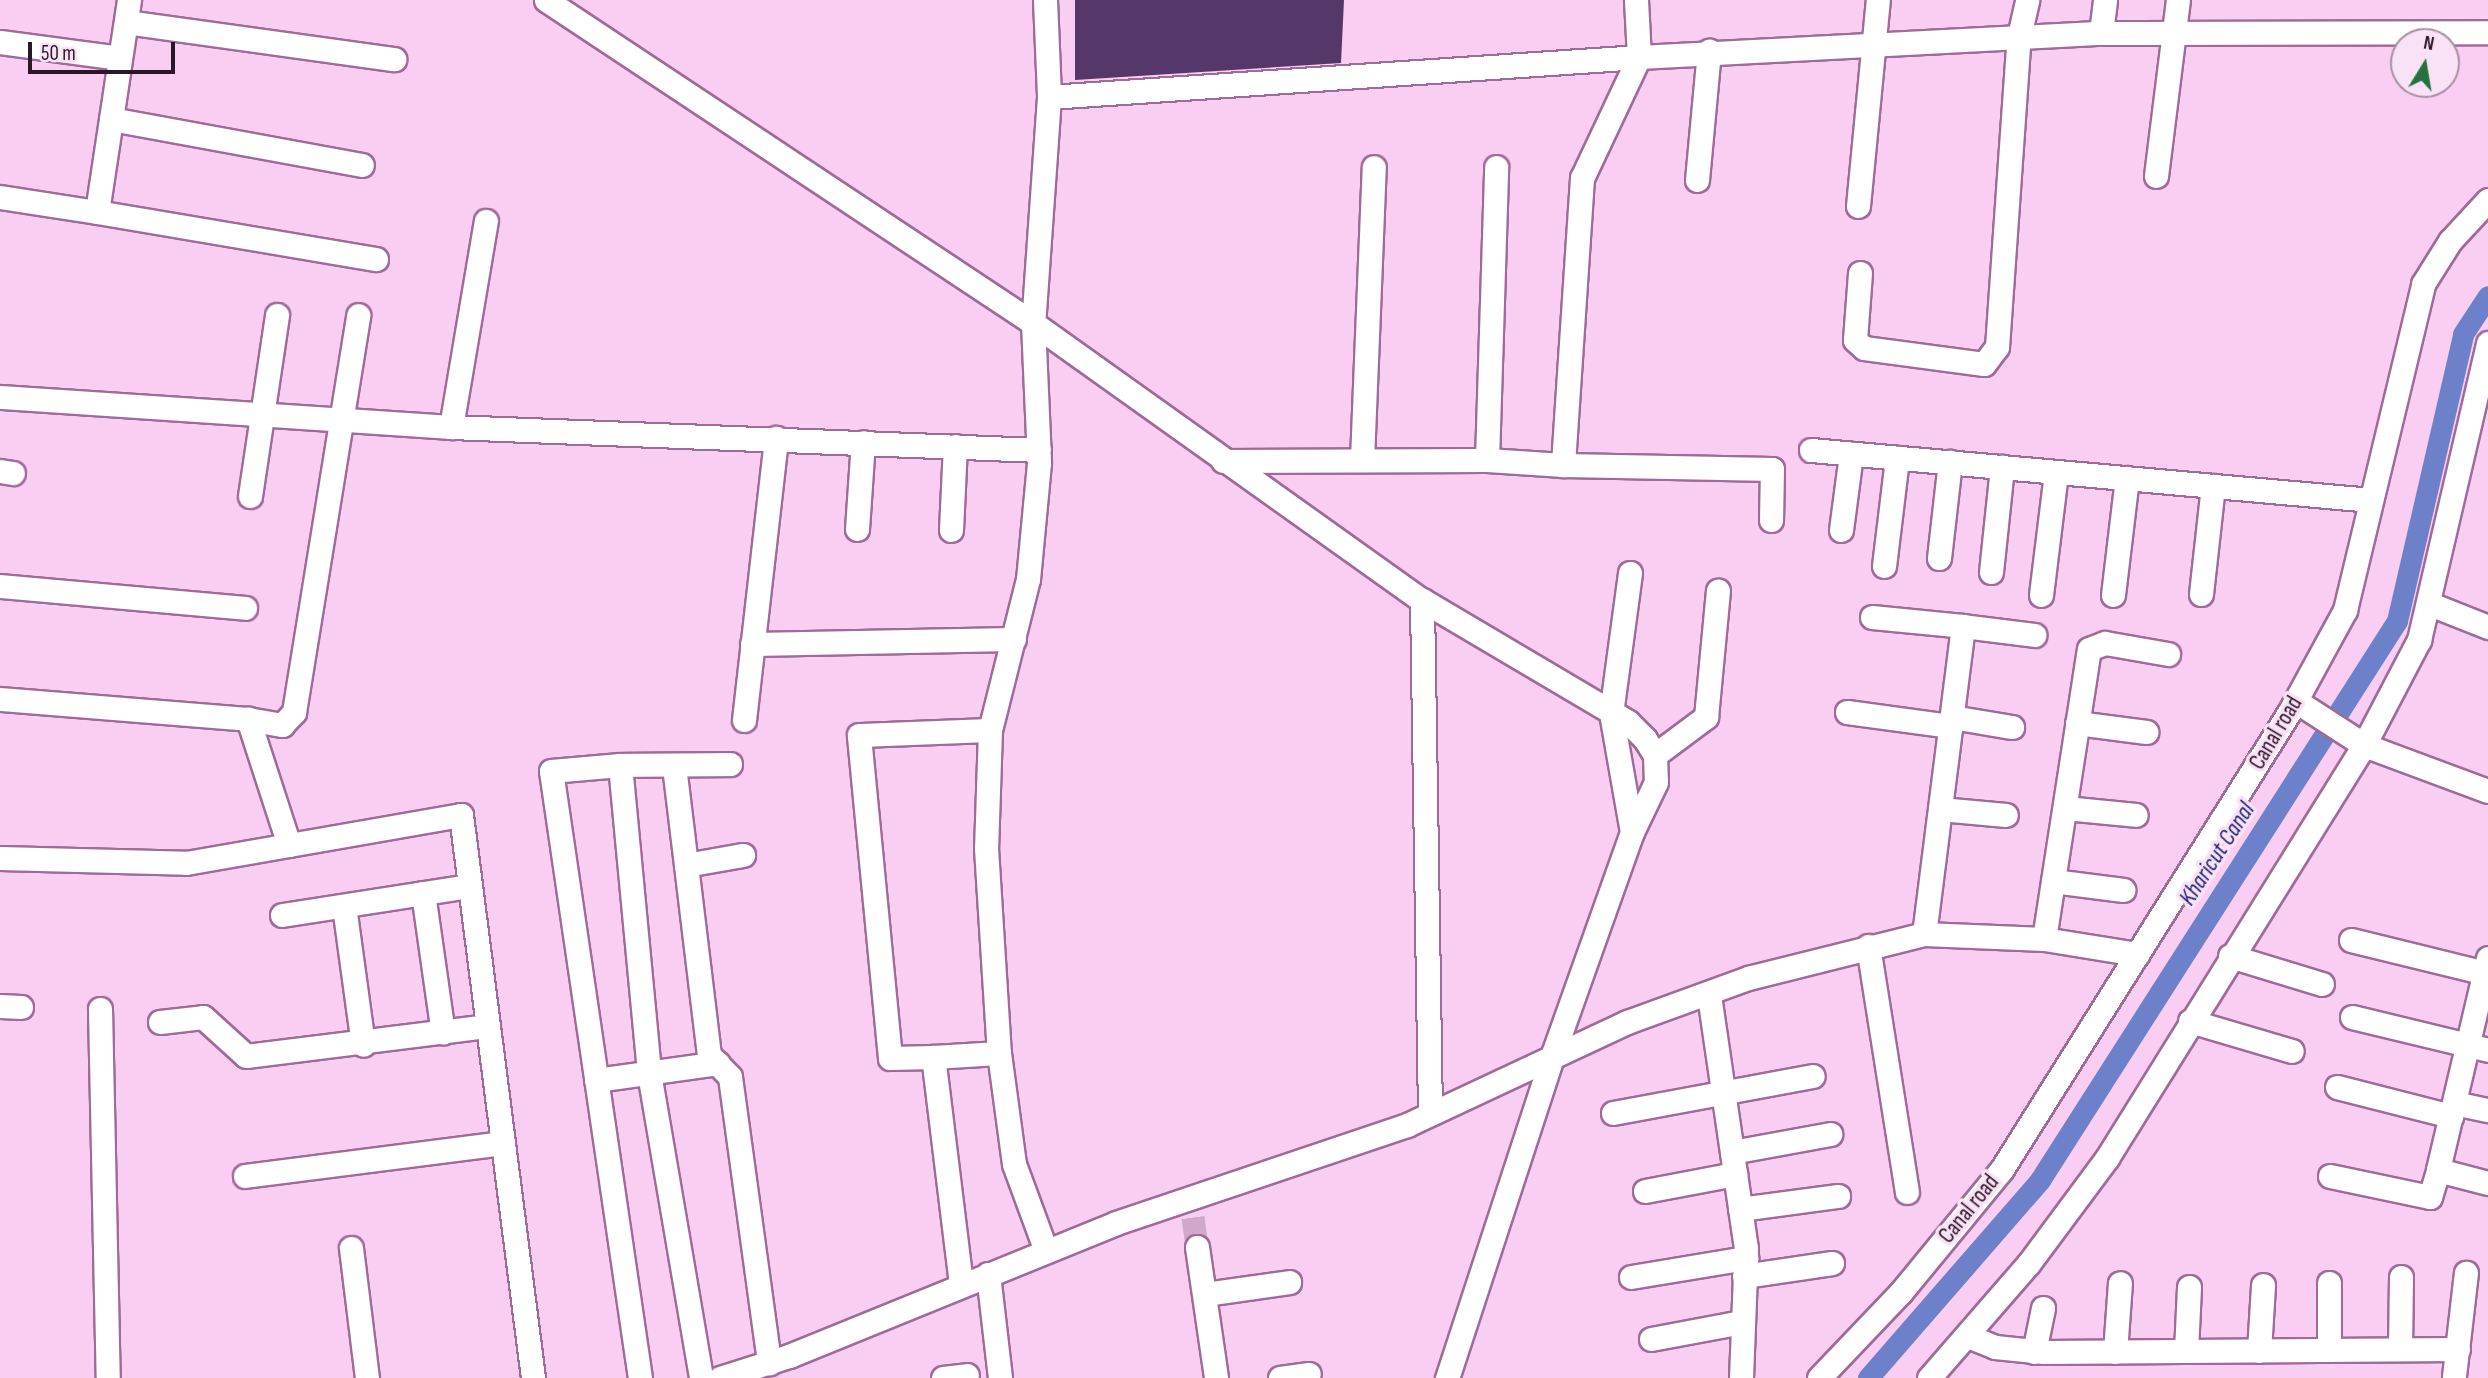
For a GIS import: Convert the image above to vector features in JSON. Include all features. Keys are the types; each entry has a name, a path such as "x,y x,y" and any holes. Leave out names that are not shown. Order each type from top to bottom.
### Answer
{"street":[{"path":"545,0 1034,324 1422,600 1628,722 1656,755 1656,782 1632,832 1553,1054 1447,1378"},
{"path":"1045,0 1049,97 1034,324 1039,450 1028,579 990,730 986,848 999,1053 1014,1164 1046,1251"},
{"path":"1563,465 1582,178 1639,57 1636,0"},
{"path":"1858,206 1871,44 1878,0"},
{"path":"1860,273 1855,340 1864,348 1984,364 1997,347 2019,36 2027,0"},
{"path":"2101,33 2105,0"},
{"path":"2156,176 2178,0"},
{"path":"97,212 128,11 394,59"},
{"path":"1049,97 1709,51 2019,36 2173,32 2488,32"},
{"path":"0,42 120,58"},
{"path":"1697,180 1709,51"},
{"path":"111,119 362,165"},
{"path":"1362,460 1374,167"},
{"path":"1486,460 1496,167"},
{"path":"0,197 376,259"},
{"name":"Canal road","path":"1819,1378 1901,1292 2002,1168 2138,954 2302,705 2344,610 2404,345 2423,284 2450,241 2488,200"},
{"path":"451,427 486,221"},
{"path":"250,496 277,315"},
{"path":"0,699 282,724 294,712 358,315"},
{"path":"1929,1378 1968,1336 2066,1216 2230,956 2419,640 2430,604 2488,343"},
{"path":"0,397 451,427 1039,450"},
{"path":"744,720 776,438"},
{"path":"856,529 863,442"},
{"path":"951,530 955,446"},
{"path":"1811,450 2371,500"},
{"path":"1841,530 1851,454"},
{"path":"1884,566 1897,458"},
{"path":"1223,461 1486,460 1563,465 1772,469 1772,520"},
{"path":"1938,558 1950,462"},
{"path":"1991,572 2002,467"},
{"path":"2041,595 2056,472"},
{"path":"2113,595 2127,478"},
{"path":"2202,594 2213,486"},
{"path":"1630,573 1611,713 1632,832"},
{"path":"0,586 245,608"},
{"path":"1656,755 1706,717 1718,591"},
{"path":"1422,600 1430,1113"},
{"path":"2430,604 2488,627"},
{"path":"1872,617 2034,635"},
{"path":"1924,934 1963,626"},
{"path":"752,644 1014,639"},
{"path":"2044,939 2089,649 2105,643 2168,654"},
{"path":"2302,705 2359,741 2488,791"},
{"path":"1847,712 2012,727"},
{"path":"248,719 289,845"},
{"path":"2077,723 2146,732"},
{"path":"990,730 859,735 890,1058 999,1053"},
{"path":"640,1378 551,771 620,765 730,764"},
{"path":"620,765 649,1073 701,1378"},
{"path":"674,766 709,1055 730,1077 769,1363"},
{"path":"2064,808 2136,816"},
{"path":"1940,809 2006,815"},
{"path":"0,858 186,863 461,816 533,1378"},
{"path":"686,865 743,855"},
{"path":"2053,881 2123,890"},
{"path":"282,915 470,887"},
{"path":"424,893 443,1033"},
{"path":"344,906 363,1045"},
{"path":"720,1378 769,1363 1046,1251 1192,1207 1430,1113 1553,1054 1748,978 1924,934 2044,939 2138,954"},
{"path":"2330,1176 2430,1197 2452,1110 2478,1047 2484,998 2486,965 2351,940"},
{"path":"1868,946 1907,1192"},
{"path":"2230,956 2322,985"},
{"path":"1709,995 1734,1163 1745,1267 1741,1378"},
{"path":"100,1009 108,1378"},
{"path":"160,1022 203,1017 246,1056 363,1045 488,1026"},
{"path":"2352,1017 2478,1047"},
{"path":"2190,1021 2292,1051"},
{"path":"933,1057 961,1284"},
{"path":"596,1080 718,1063"},
{"path":"1613,1113 1723,1089 1813,1076"},
{"path":"2337,1087 2452,1110 2488,1110"},
{"path":"1645,1191 1830,1134"},
{"path":"245,1176 503,1143"},
{"path":"2438,1170 2488,1183"},
{"path":"1740,1209 1838,1196"},
{"path":"1198,1247 1216,1378"},
{"path":"351,1248 368,1378"},
{"path":"1631,1277 1832,1263"},
{"path":"2454,1376 2466,1273"},
{"path":"988,1274 1000,1378"},
{"path":"2400,1349 2401,1277"},
{"path":"1205,1294 1289,1283"},
{"path":"2115,1352 2120,1283"},
{"path":"2329,1283 2329,1350"},
{"path":"2259,1350 2263,1285"},
{"path":"2186,1351 2189,1287"},
{"path":"2034,1352 2042,1308"},
{"path":"1651,1339 1742,1322"},
{"path":"1968,1336 1995,1347 2034,1352 2458,1349"},
{"path":"1280,1378 1309,1374"},
{"path":"943,1378 967,1375"}],"building":[{"path":"1075,0 1344,0 1341,63 1075,80"}],"waterway":[{"name":"Kharicut Canal","path":"1868,1378 2040,1180 2397,621 2463,334 2488,296"}],"tunnel":[{"path":"1193,1217 1197,1247"}]}
